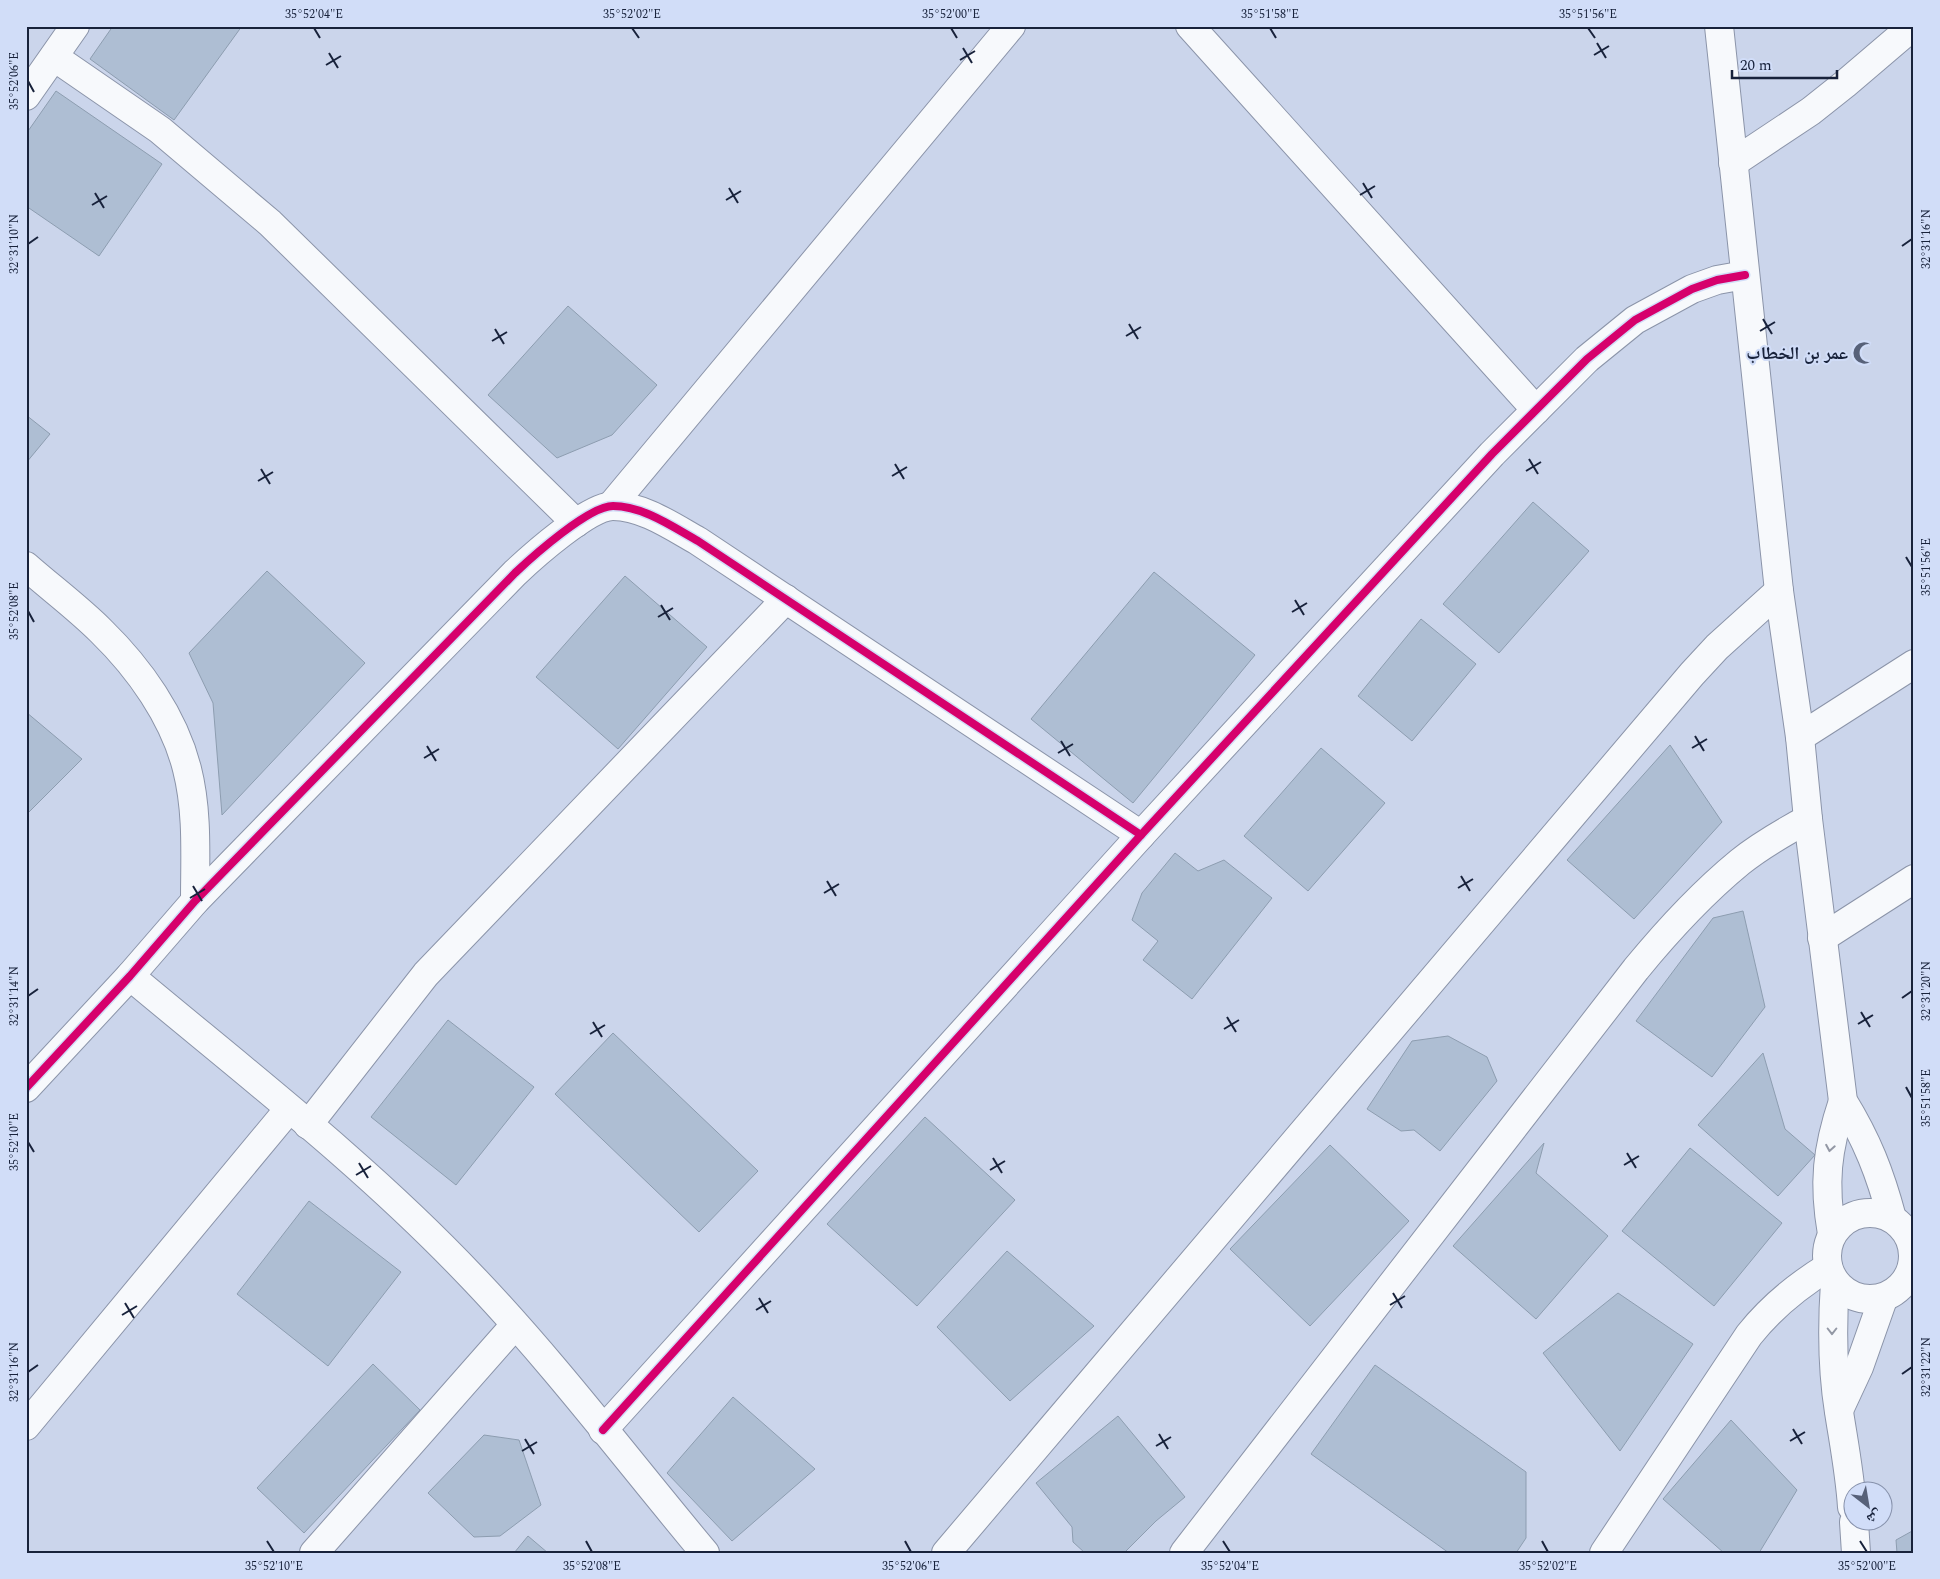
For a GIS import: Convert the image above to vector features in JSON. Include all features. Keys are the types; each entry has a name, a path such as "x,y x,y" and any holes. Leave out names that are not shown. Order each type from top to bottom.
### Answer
{"street":[{"path":"26,96 75,26"},
{"path":"26,1088 130,976 195,901 515,573 554,538 576,523 611,506 1010,26"},
{"path":"1190,26 1536,410"},
{"path":"1719,26 1779,591 1800,737 1822,938 1843,1101 1859,1128 1904,1222 1912,1244 1914,1261 1911,1276 1883,1299 1864,1299 1848,1293 1831,1274"},
{"path":"1733,163 1811,111 1913,26"},
{"path":"54,57 160,130 270,223 576,523"},
{"path":"603,1430 1141,835 1449,500 1536,410 1587,359 1635,320 1692,289 1717,280 1745,275"},
{"path":"611,506 632,509 662,521 698,541 1141,835"},
{"path":"26,566 79,610 115,646 137,673 167,719 179,743 193,800 195,901"},
{"path":"946,1553 1692,674 1717,647 1779,591"},
{"path":"26,1426 426,974 786,599"},
{"path":"1800,737 1914,664"},
{"path":"1184,1553 1665,934 1705,893 1741,861 1774,838 1808,819"},
{"path":"1822,938 1914,879"},
{"path":"130,976 375,1183 472,1277 515,1324 705,1553"},
{"path":"1832,1234 1827,1206 1828,1155 1832,1131 1843,1101"},
{"path":"1850,1482 1832,1348 1831,1274 1827,1250 1832,1234 1844,1221 1859,1213 1876,1212 1904,1222"},
{"path":"1604,1553 1765,1315 1785,1296 1831,1274"},
{"path":"1839,1412 1871,1334 1883,1299"},
{"path":"314,1553 515,1324"},
{"path":"1855,1532 1856,1553"}],"building":[{"path":"113,26 242,26 174,120 90,59"},
{"path":"56,91 162,164 99,256 26,206 26,134"},
{"path":"568,306 657,385 612,435 557,458 488,395"},
{"path":"26,415 50,434 26,463"},
{"path":"1533,502 1589,551 1499,653 1443,604"},
{"path":"267,571 365,663 222,815 213,703 189,653"},
{"path":"1154,572 1255,655 1133,803 1031,719"},
{"path":"625,576 707,647 618,749 536,677"},
{"path":"1421,619 1476,664 1412,741 1358,696"},
{"path":"26,712 82,759 26,815"},
{"path":"1670,745 1722,822 1634,919 1567,860"},
{"path":"1321,748 1385,803 1308,891 1244,836"},
{"path":"1175,853 1198,871 1224,860 1272,898 1192,999 1143,960 1158,941 1132,920 1142,893"},
{"path":"1743,911 1765,1007 1712,1077 1636,1021 1713,918"},
{"path":"448,1020 534,1087 456,1185 371,1117"},
{"path":"613,1033 758,1171 699,1232 555,1094"},
{"path":"1448,1036 1487,1057 1497,1081 1440,1151 1414,1130 1401,1131 1367,1109 1412,1041"},
{"path":"1763,1053 1785,1129 1815,1155 1778,1196 1698,1125"},
{"path":"925,1117 1015,1200 917,1306 827,1224"},
{"path":"1544,1143 1536,1173 1608,1236 1536,1319 1453,1246"},
{"path":"1330,1145 1409,1221 1310,1326 1230,1249"},
{"path":"1690,1148 1782,1223 1714,1306 1622,1231"},
{"path":"309,1201 401,1272 328,1366 237,1294"},
{"path":"1007,1251 1094,1326 1010,1401 937,1327"},
{"path":"1618,1293 1693,1344 1620,1451 1543,1353"},
{"path":"373,1364 420,1410 304,1533 257,1488"},
{"path":"1375,1365 1526,1472 1526,1538 1516,1553 1449,1553 1311,1454"},
{"path":"733,1397 815,1469 732,1541 667,1473"},
{"path":"1118,1416 1185,1497 1156,1521 1124,1553 1085,1553 1073,1542 1072,1527 1036,1483"},
{"path":"1731,1420 1797,1490 1759,1553 1724,1553 1663,1499"},
{"path":"484,1435 519,1440 541,1505 500,1536 474,1537 428,1493"},
{"path":"1914,1530 1914,1553 1897,1553 1896,1540"},
{"path":"528,1536 548,1553 514,1553"}],"cycle path":[{"path":"603,1430 1141,835 1492,454 1587,359 1635,320 1692,289 1717,280 1745,275"},
{"path":"26,1088 130,976 195,901 515,573 562,533 590,514 603,508 613,506 624,507 646,513 698,541 1141,835"}],"place":[{"name":"عمر بن الخطاب","path":"1864,353"}]}
